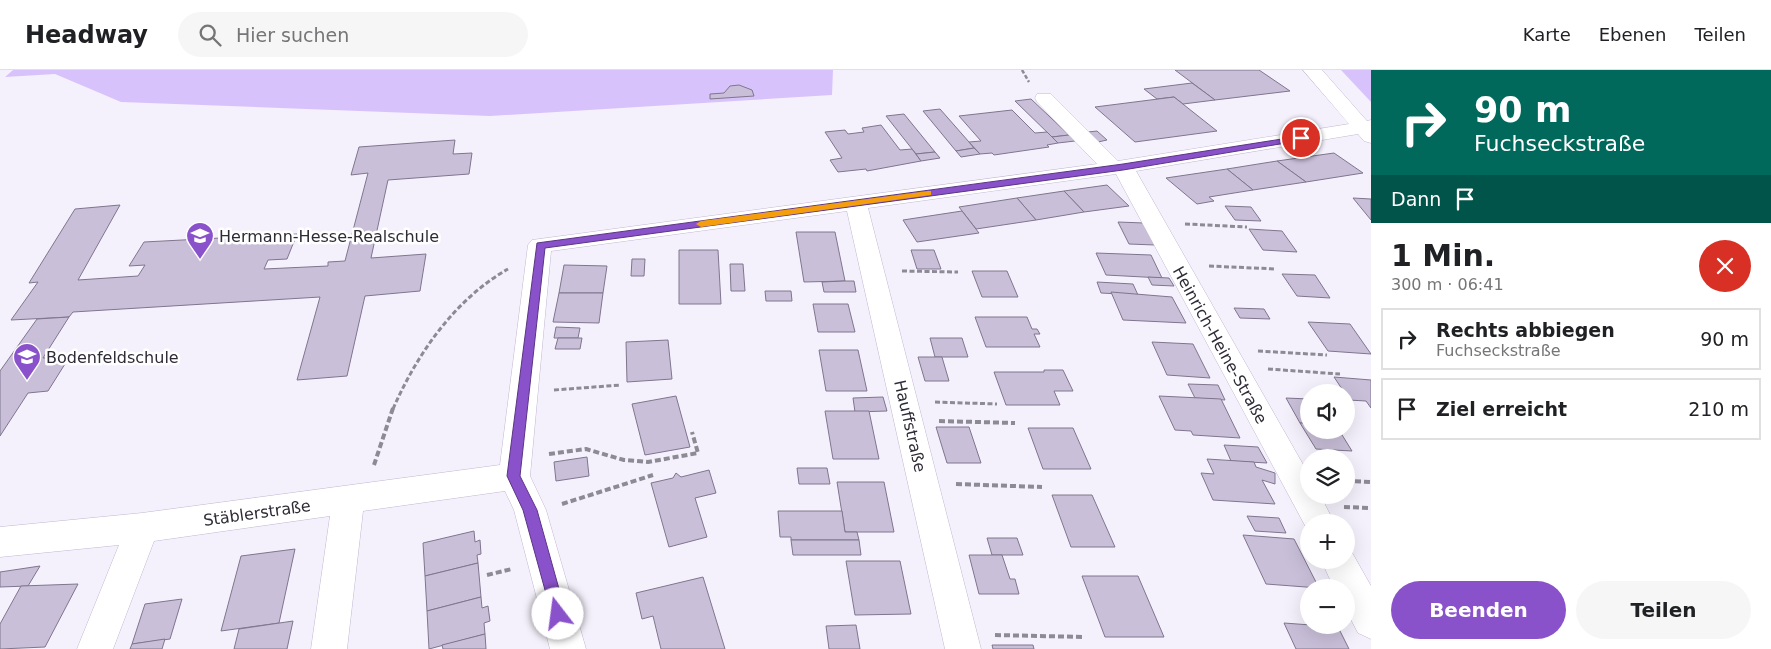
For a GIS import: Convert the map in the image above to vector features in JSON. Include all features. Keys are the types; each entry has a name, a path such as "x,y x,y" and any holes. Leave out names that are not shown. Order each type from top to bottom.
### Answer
{"street":[{"path":"1312,70 1368,130"},
{"name":"Heinrich-Heine-Straße","path":"1044,98 1118,168 1154,223 1314,514"},
{"path":"568,649 531,515 515,467 540,250 856,203 1118,168 1368,130"},
{"name":"Hauffstraße","path":"856,203 961,642"},
{"name":"Stäblerstraße","path":"0,542 142,528 355,500 515,467"},
{"path":"329,649 355,500"},
{"path":"95,649 142,528"},
{"path":"1343,569 1371,621"}],"path":[{"path":"1154,223 1247,227"},
{"path":"355,500 397,402 445,321 491,277 540,250"},
{"path":"1176,264 1276,269"},
{"path":"872,270 958,272"},
{"path":"1228,358 1327,355"},
{"path":"1228,358 1340,374"},
{"path":"523,393 622,385"},
{"path":"906,411 997,404"},
{"path":"906,411 1015,423"},
{"path":"515,467 586,449 624,460 648,462 698,453 692,432"},
{"path":"531,515 653,475"},
{"path":"1355,481 1371,482"},
{"path":"923,483 1042,486"},
{"path":"961,642 1084,637"}],"shaded area":[{"path":"13,70 833,70 832,95 490,116 121,102 55,74 5,77"},
{"path":"1341,70 1371,70 1371,102"}],"building":[{"path":"1175,70 1259,70 1290,91 1215,100"},
{"path":"1192,83 1215,100 1183,104 1174,97 1157,99 1144,89"},
{"path":"739,85 752,90 754,96 710,99 710,94 724,93 730,86"},
{"path":"1174,97 1217,131 1135,142 1095,107"},
{"path":"1031,99 1069,135 1052,137 1015,101"},
{"path":"940,109 974,148 956,151 923,111"},
{"path":"1012,110 1035,133 1047,132 1058,143 1047,145 1049,147 994,155 992,153 980,154 969,142 981,141 959,116"},
{"path":"904,114 935,152 916,154 886,116"},
{"path":"881,125 900,150 912,149 921,161 867,171 866,169 838,172 830,160 842,158 825,132 845,130 848,134 864,132 862,128"},
{"path":"1097,131 1107,140 1098,142 1088,132"},
{"path":"1069,135 1075,141 1058,143 1052,137"},
{"name":"Hermann-Hesse-Realschule","path":"455,140 453,154 472,153 469,174 388,180 371,258 426,254 420,291 365,296 347,376 297,380 320,297 73,312 69,317 11,320 38,282 29,283 75,209 120,205 78,280 138,276 145,265 129,266 144,242 297,234 287,259 268,260 264,269 328,266 328,262 345,261 368,173 351,175 359,147"},
{"path":"974,148 980,154 961,157 956,151"},
{"path":"935,152 940,158 921,161 916,154"},
{"path":"1334,153 1363,173 1306,182 1277,161"},
{"path":"1277,161 1306,182 1253,190 1227,169"},
{"path":"1227,169 1253,190 1209,197 1214,201 1197,204 1166,178"},
{"path":"1107,185 1129,206 1084,212 1064,191"},
{"path":"1064,191 1084,212 1036,220 1017,198"},
{"path":"1017,198 1036,220 976,229 959,207"},
{"path":"1353,198 1371,199 1371,220"},
{"path":"1225,206 1251,207 1261,221 1235,220"},
{"path":"962,211 979,233 917,242 903,220"},
{"path":"1118,222 1144,223 1155,245 1129,244"},
{"path":"1249,229 1282,231 1297,252 1263,250"},
{"path":"796,232 835,232 845,281 804,282"},
{"path":"679,250 718,250 721,304 679,304"},
{"path":"911,250 934,250 941,269 917,269"},
{"path":"1096,253 1151,255 1162,278 1106,275"},
{"path":"632,259 645,259 644,276 631,276"},
{"path":"730,264 743,264 745,291 731,291"},
{"path":"564,265 607,266 603,293 559,293"},
{"path":"972,271 1007,271 1018,297 982,297"},
{"path":"1282,274 1315,275 1330,298 1297,296"},
{"path":"1148,277 1169,278 1174,286 1152,285"},
{"path":"854,281 856,292 824,292 822,282"},
{"path":"1097,282 1133,284 1138,295 1101,293"},
{"path":"765,291 791,291 792,301 766,301"},
{"path":"1111,292 1172,297 1186,323 1123,320"},
{"path":"559,293 603,293 599,323 553,322"},
{"path":"813,304 848,304 855,332 818,332"},
{"path":"1234,308 1264,309 1270,319 1240,318"},
{"name":"Bodenfeldschule","path":"69,317 43,358 70,356 48,391 28,393 0,436 0,371 37,319"},
{"path":"975,317 1027,317 1032,329 1037,329 1040,334 1034,334 1040,347 986,347"},
{"path":"1308,322 1350,324 1371,354 1328,351"},
{"path":"556,327 580,328 578,338 554,338"},
{"path":"558,338 582,338 580,349 555,349"},
{"path":"930,338 962,338 968,357 935,357"},
{"path":"668,340 672,379 627,382 626,342"},
{"path":"1152,342 1193,344 1210,378 1167,375"},
{"path":"819,350 858,350 867,391 826,391"},
{"path":"918,357 942,357 949,381 925,381"},
{"path":"1044,370 1063,370 1073,391 1054,391 1060,405 1006,405 994,372 1044,372"},
{"path":"1334,377 1371,380 1371,408 1366,401 1355,400 1355,384 1339,384"},
{"path":"1188,384 1218,385 1225,400 1195,398"},
{"path":"676,396 690,447 645,455 632,404"},
{"path":"1159,396 1221,399 1240,438 1193,435 1191,431 1175,430"},
{"path":"883,397 887,411 855,412 853,398"},
{"path":"1286,398 1300,399 1300,423"},
{"path":"825,411 869,411 879,459 833,459"},
{"path":"936,427 969,427 981,463 947,463"},
{"path":"1028,428 1073,428 1091,469 1043,469"},
{"path":"1310,439 1345,439 1351,449 1316,449"},
{"path":"1224,445 1258,447 1267,463 1231,461"},
{"path":"587,457 589,476 556,481 554,462"},
{"path":"1207,459 1254,462 1256,467 1275,473 1275,484 1262,480 1275,504 1213,500 1201,473 1214,474"},
{"path":"797,468 827,468 830,484 799,484"},
{"path":"709,470 716,493 695,498 707,537 669,547 651,483 673,478 676,473 681,477"},
{"path":"837,482 884,482 894,532 845,532"},
{"path":"1052,495 1092,495 1115,547 1071,547"},
{"path":"778,511 842,511 845,532 857,532 859,540 791,540 791,537 780,537"},
{"path":"1247,516 1279,518 1286,533 1255,531"},
{"path":"474,531 475,542 480,540 481,554 477,555 478,563 425,576 423,543"},
{"path":"1243,535 1294,539 1300,551 1300,569 1309,569 1314,579 1300,579 1300,587 1266,584"},
{"path":"987,538 1017,538 1023,555 992,555"},
{"path":"791,540 859,540 861,555 793,555"},
{"path":"295,549 279,623 221,631 241,556"},
{"path":"969,555 1002,555 1010,579 1015,579 1019,594 979,594"},
{"path":"846,561 900,561 911,614 855,615"},
{"path":"478,563 481,597 427,611 425,576"},
{"path":"40,566 28,586 0,587 0,572"},
{"path":"1082,576 1138,576 1164,637 1105,637"},
{"path":"703,577 725,649 661,649 653,616 642,619 636,593"},
{"path":"78,584 45,647 0,649 0,624 21,586"},
{"path":"481,597 482,608 488,606 490,621 484,623 485,634 429,649 427,611"},
{"path":"182,599 170,639 132,644 145,604"},
{"path":"293,621 287,649 234,649 239,629"},
{"path":"1284,623 1300,624 1300,634 1342,634 1349,649 1296,649"},
{"path":"856,625 860,649 829,649 826,626"},
{"path":"485,634 486,649 443,649 442,645"},
{"path":"165,639 162,649 130,649 132,644"},
{"path":"992,645 1033,645 1034,649 993,649"}],"slow traffic":[{"path":"701,224 928,193"}],"place":[{"name":"Hermann-Hesse-Realschule","path":"200,260"},
{"name":"Bodenfeldschule","path":"27,381"}],"route":[{"path":"558,614 530,510 514,476 540,245 1123,167 1301,138"}]}
